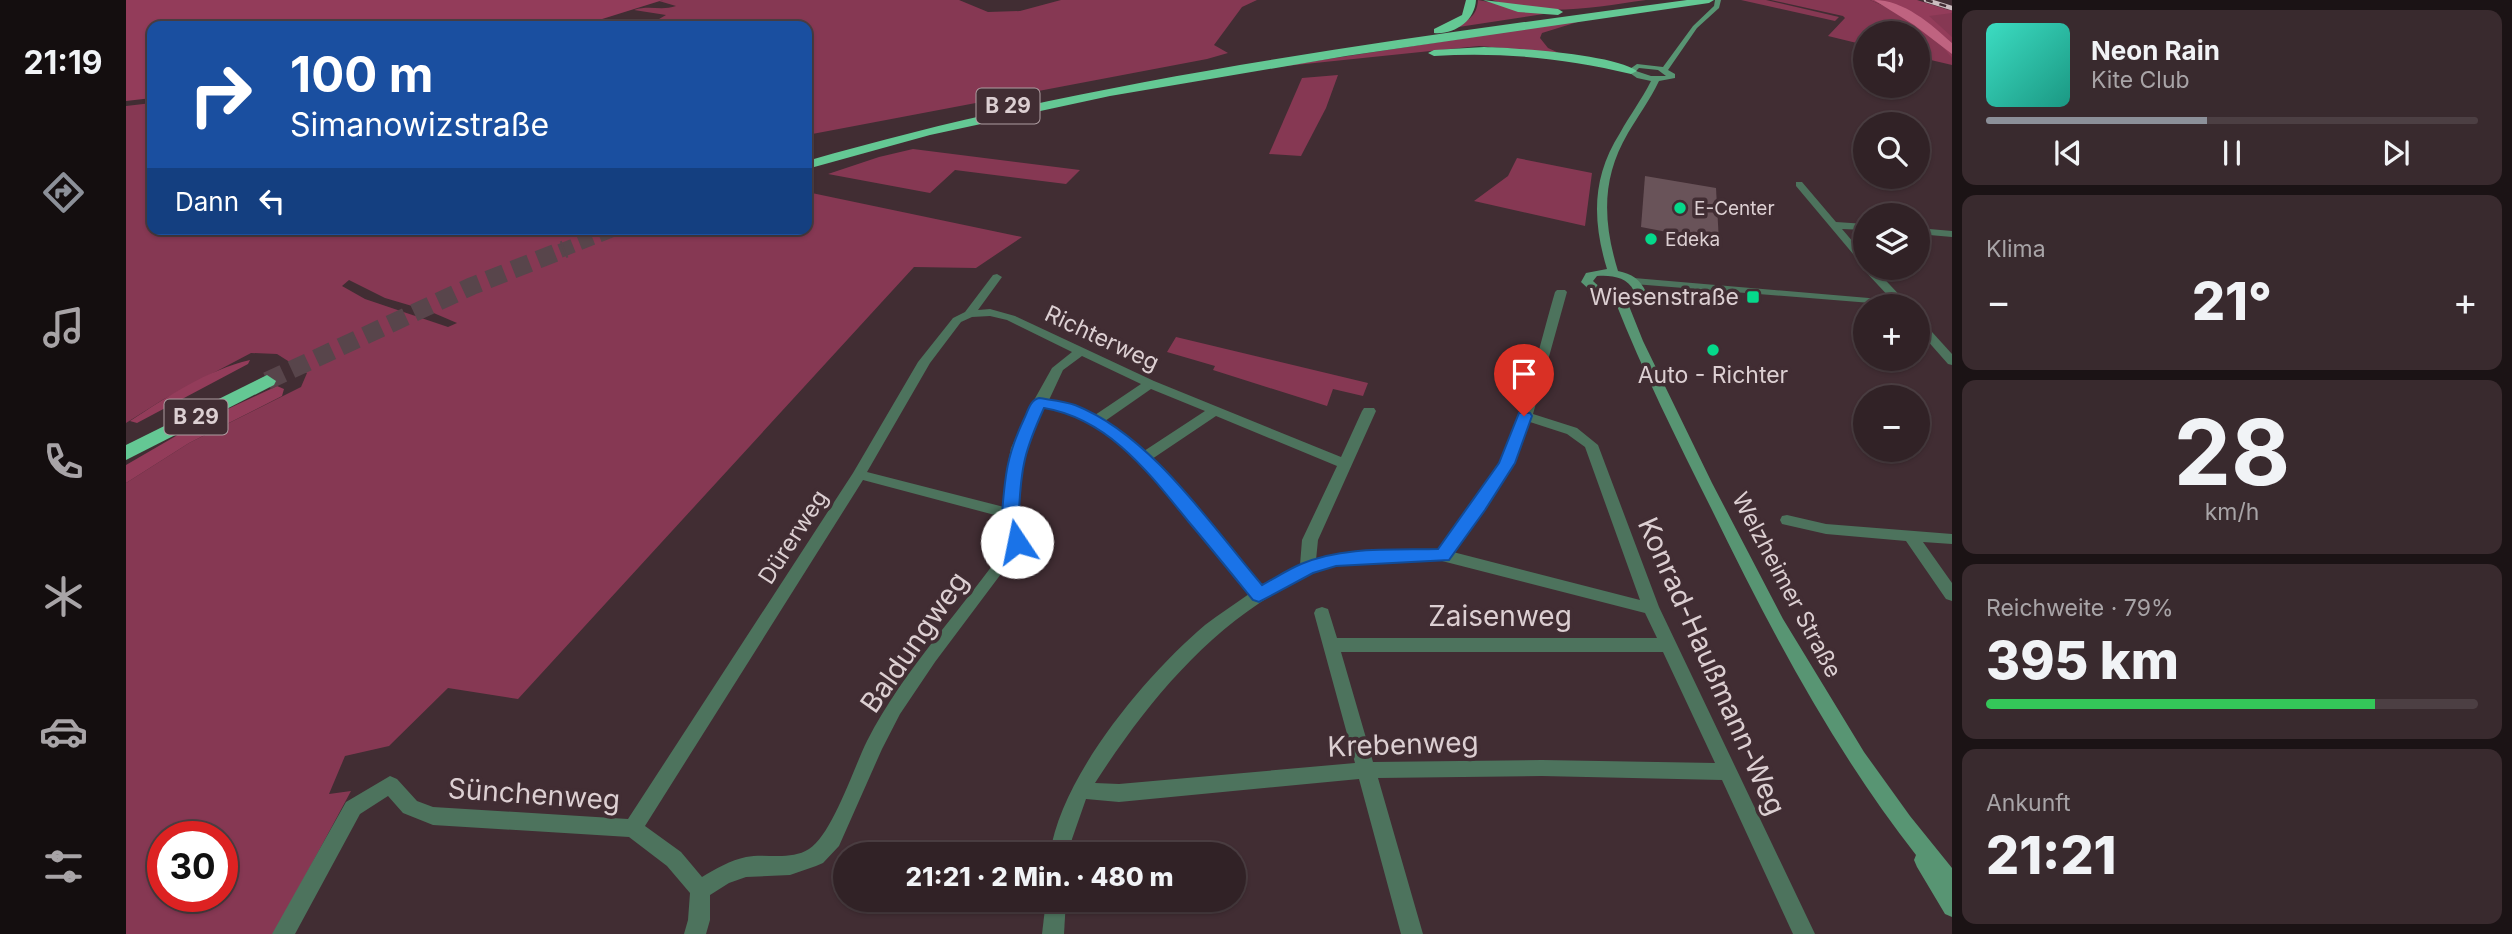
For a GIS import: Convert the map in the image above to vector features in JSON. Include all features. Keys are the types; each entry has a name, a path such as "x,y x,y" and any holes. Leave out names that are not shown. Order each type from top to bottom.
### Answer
{"highway":[{"path":"1401,40 1462,22 1469,15 1471,0"},
{"path":"1488,0 1530,11 1591,11"},
{"name":"B 29","path":"812,164 916,134 1014,111 1205,75 1678,2 1715,1"},
{"path":"1635,71 1573,54 1556,47 1550,38 1630,10 1678,2"},
{"name":"B 29","path":"812,156 906,130 1032,101 1172,75 1591,11 1630,10"},
{"path":"1205,75 1495,49 1540,53 1635,71"},
{"name":"B 29","path":"126,439 261,378 126,453"}],"main road":[{"path":"1665,69 1695,27 1717,7 1715,1"},
{"path":"1635,71 1672,56"},
{"path":"1635,71 1656,79 1670,77 1671,74 1665,69 1647,66"},
{"path":"1635,71 1644,80 1644,99"},
{"path":"1608,273 1599,210 1608,163 1656,79"},
{"path":"1608,273 1637,285 1640,292 1634,297 1616,297 1595,290 1587,282 1590,275 1608,273"},
{"name":"Welzheimer Straße","path":"1616,297 1785,643 1852,750 1914,840 1952,884"},
{"name":"Welzheimer Straße","path":"1914,840 1934,881 1952,907"}],"street":[{"path":"1799,184 1853,249"},
{"path":"1833,225 1853,226"},
{"path":"1930,232 1952,234"},
{"name":"Dürerweg","path":"633,828 859,474 924,362 957,320 970,314 997,277"},
{"path":"1880,280 1892,294"},
{"path":"1637,285 1681,286 1853,301"},
{"path":"1443,555 1507,463 1561,292"},
{"name":"Richterweg","path":"970,314 990,312 1011,318 1150,384 1344,464"},
{"path":"1930,336 1952,361"},
{"name":"Baldungweg","path":"699,891 722,876 746,867 790,865 816,856 832,839 874,746 894,709 929,657 1017,542 1020,523 1011,514 1013,471 1018,448 1058,368 1081,351"},
{"path":"1096,421 1150,384"},
{"path":"1039,402 1069,408 1096,421 1145,457 1259,595"},
{"path":"1145,457 1214,411"},
{"path":"1307,569 1310,540 1369,411"},
{"name":"Konrad-Haußmann-Weg","path":"1524,416 1572,431 1591,445 1651,607 1804,934"},
{"path":"859,474 1011,514"},
{"path":"1787,520 1826,529 1952,538"},
{"path":"1910,535 1952,595"},
{"path":"1062,842 1080,790 1119,730 1169,672 1212,630 1259,595 1307,569 1336,560 1375,556 1443,555 1634,605 1651,607"},
{"path":"1322,613 1412,934"},
{"name":"Zaisenweg","path":"1331,645 1669,645"},
{"name":"Krebenweg","path":"1080,790 1119,793 1366,770 1542,768 1729,772"},
{"name":"Sünchenweg","path":"283,934 352,808 390,785 410,807 433,816 633,828 674,859 699,891"},
{"path":"695,934 699,920 699,891"},
{"path":"1053,934 1055,912"}],"shaded area":[{"path":"126,0 663,0 592,21 147,21 147,99 126,101"},
{"path":"959,0 988,12 1020,11 1061,0 1257,0 1242,7 1214,45 1228,53 812,134 812,21 656,21 666,15 634,10 676,6 659,1"},
{"path":"1478,0 1550,13 1452,28 1473,15"},
{"path":"1492,0 1646,0 1550,10 1530,9"},
{"path":"1741,0 1766,0 1839,17 1835,21"},
{"path":"1771,0 1870,0 1909,16 1950,10 1922,0 1952,9 1952,65 1930,60 1930,21 1853,21 1853,42 1828,36 1845,18"},
{"path":"1870,0 1917,0 1952,11 1929,16 1952,37 1952,58 1930,35 1930,21 1912,21"},
{"path":"1584,20 1542,33 1540,38 1548,48 1559,53 1479,46 1276,67"},
{"path":"1338,75 1326,108 1301,156 1269,154 1302,78"},
{"path":"147,104 147,235 812,235 812,193 1022,237 976,268 914,267 518,699 448,688 389,746 345,756 329,794 351,791 274,934 126,934 126,483 189,443 301,387 307,373 277,354 251,353 164,399 126,423 126,106","holes":["349,280 385,298 429,311 457,323 448,327 365,299 342,286"]},
{"path":"913,149 1080,170 1066,184 955,170 930,193 828,174"},
{"path":"1517,158 1592,173 1585,226 1474,201 1508,176"},
{"path":"1176,337 1368,383 1363,396 1333,389 1327,406 1213,370 1215,366 1167,352"},
{"path":"250,360 248,364 137,423 130,421 203,377"},
{"path":"277,386 284,389 282,396 189,443 126,483 126,465 200,422"}],"building":[{"name":"E-Center","path":"1645,176 1716,188 1719,242 1641,227"}],"waterway":[{"path":"1880,0 1919,22 1952,50"}],"tunnel":[{"path":"565,249 600,235"},
{"path":"267,381 472,286 565,249"},
{"path":"560,251 565,249"}],"railway":[{"path":"1926,0 1952,8"}],"place":[{"name":"E-Center","path":"1680,208"},
{"name":"Edeka","path":"1651,239"},
{"name":"Wiesenstraße","path":"1753,297"},
{"name":"Auto - Richter","path":"1713,350"}],"route":[{"path":"1017,542 1020,523 1011,514 1013,471 1018,448 1039,402 1069,408 1096,421 1145,457 1259,595 1307,569 1336,560 1375,556 1443,555 1507,463 1524,416"}]}
